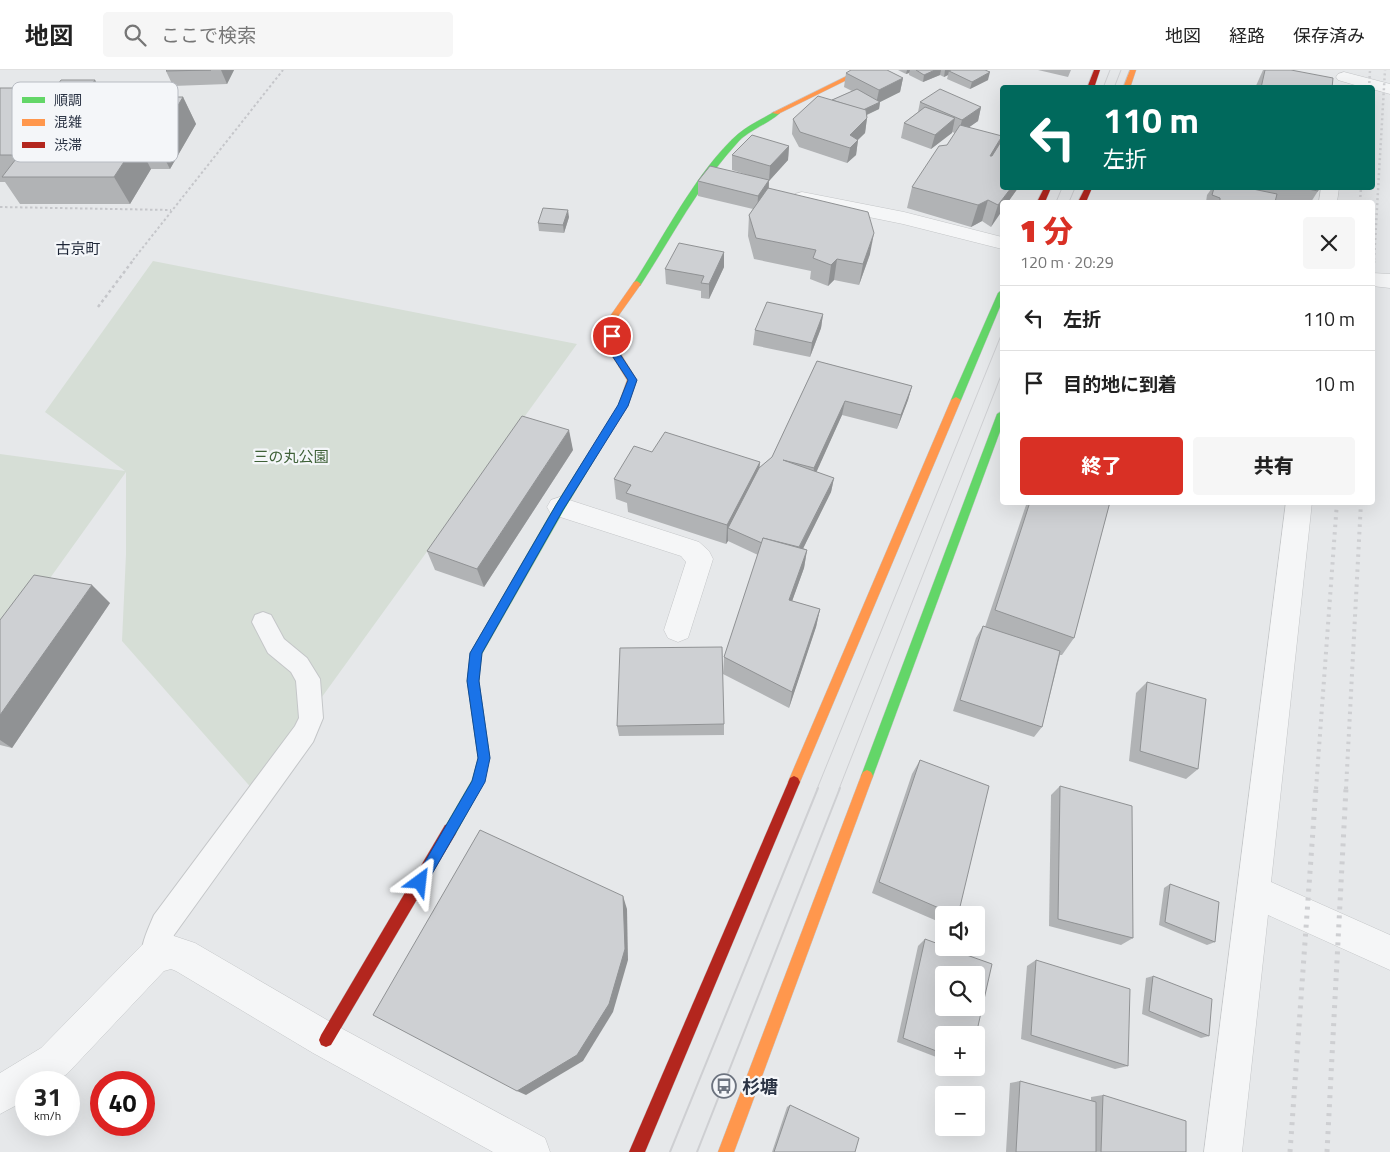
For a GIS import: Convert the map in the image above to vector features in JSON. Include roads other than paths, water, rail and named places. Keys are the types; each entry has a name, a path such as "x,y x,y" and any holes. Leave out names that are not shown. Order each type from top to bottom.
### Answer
{"street":[{"path":"326,1040 478,782 484,758 473,681 476,653 560,507 623,406 632,380 614,351 610,322 739,137 780,111 864,70"},
{"path":"1091,85 1097,70"},
{"path":"1127,85 1133,70"},
{"path":"1344,78 1373,85"},
{"path":"1375,85 1390,89"},
{"path":"788,195 904,218 1000,242"},
{"path":"1375,279 1390,281"},
{"path":"637,1152 1000,298"},
{"path":"726,1152 1000,419"},
{"path":"1224,1152 1299,505"},
{"path":"560,507 690,549 700,560 678,630"},
{"path":"1254,892 1390,953"},
{"path":"0,1095 54,1061 154,957 171,952 183,955 326,1040 531,1152"}],"lane":[{"path":"154,957 164,925 225,844 236,824 304,734 311,718 308,679 299,665 276,646 263,622"}],"tram line":[{"path":"1104,85 1110,70"},
{"path":"1115,85 1121,70"},
{"path":"1057,200 1061,190"},
{"path":"1070,200 1074,190"},
{"path":"817,789 1000,338"},
{"path":"839,789 1000,378"},
{"path":"670,1152 818,788"},
{"path":"697,1152 840,788"}],"railway":[{"path":"1369,85 1370,70"},
{"path":"1375,243 1385,70"},
{"path":"1360,200 1361,190"},
{"path":"1316,789 1337,505"},
{"path":"1346,789 1361,505"},
{"path":"1290,1152 1316,788"},
{"path":"1327,1152 1346,788"}],"place":[{"name":"杉塘","path":"724,1086"}],"district":[{"name":"古京町","path":"78,248"}],"park label":[{"name":"三の丸公園","path":"291,456"}]}
